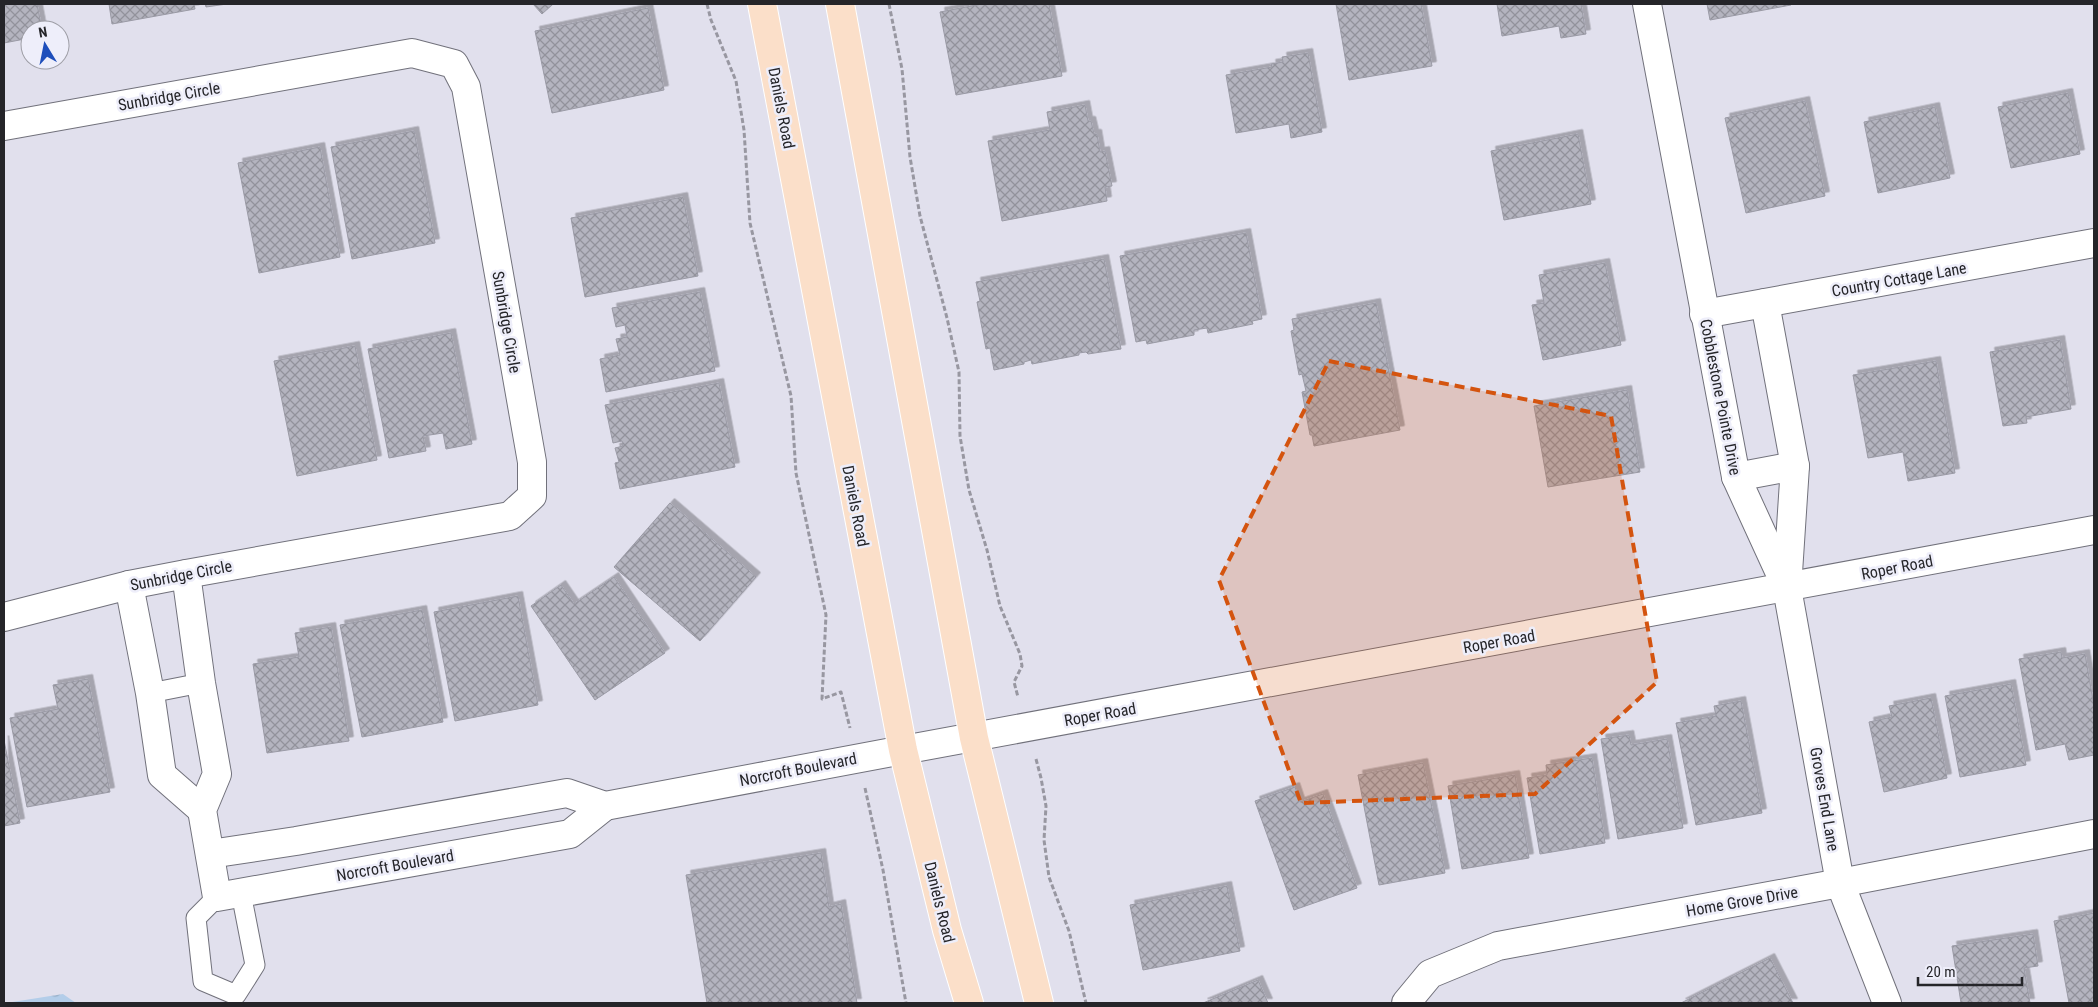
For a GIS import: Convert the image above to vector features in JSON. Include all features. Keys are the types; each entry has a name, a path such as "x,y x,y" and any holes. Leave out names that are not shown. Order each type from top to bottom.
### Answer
{"main road":[{"name":"Daniels Road","path":"762,4 902,750 947,930 969,1003"},
{"path":"840,4 974,738 1039,1003"}],"street":[{"name":"Cobblestone Pointe Drive","path":"1647,4 1736,477 1787,588"},
{"name":"Sunbridge Circle","path":"4,126 412,53 454,64 466,87 532,462 532,496 510,516 129,585 4,617"},
{"name":"Country Cottage Lane","path":"1704,314 2094,243"},
{"path":"1765,303 1794,466 1787,588"},
{"path":"1736,477 1794,466"},
{"name":"Roper Road","path":"902,750 2094,530"},
{"path":"186,574 201,683 217,774 202,810 210,854 229,895"},
{"path":"129,585 150,693 162,775 202,810"},
{"name":"Groves End Lane","path":"1787,588 1840,883 1887,1003"},
{"name":"Norcroft Boulevard","path":"229,895 570,834 605,806 902,750"},
{"name":"Norcroft Boulevard","path":"210,854 296,841 567,793 605,806"},
{"name":"Home Grove Drive","path":"1406,1003 1430,974 1498,946 2094,834"}],"lane":[{"path":"150,693 201,683"},
{"path":"229,895 255,965 236,995 203,981 196,918 229,895"}],"path":[{"path":"707,4 711,20 736,81 744,130 750,223 791,396 796,474 826,615 822,698 841,692 858,758 882,870 906,1003"},
{"path":"889,4 902,69 910,157 920,216 959,372 960,436 969,490 987,550 1000,606 1020,654 1022,666 1014,682 1041,778 1046,806 1044,840 1049,877 1069,931 1086,1003"}],"highlighted area":[{"path":"1329,361 1611,416 1657,682 1535,794 1301,803 1219,580"}],"water":[{"path":"63,994 76,1003 6,1003"}],"building":[{"path":"4,4 37,4 40,20 20,20 20,40 4,43"},
{"path":"109,4 194,4 195,9 112,24"},
{"path":"205,4 227,4 206,7"},
{"path":"533,4 553,4 542,14"},
{"path":"982,4 1049,4 1062,76 956,95 940,12"},
{"path":"1336,4 1421,4 1432,66 1349,80"},
{"path":"1497,4 1581,4 1586,34 1561,38 1559,26 1502,36"},
{"path":"1707,4 1791,4 1791,5 1710,20"},
{"path":"648,8 664,90 552,113 535,31"},
{"path":"1308,53 1322,132 1291,138 1289,124 1236,133 1226,75 1272,67 1271,64 1283,62 1282,57"},
{"path":"2068,93 2080,154 2011,168 1998,107"},
{"path":"1805,101 1825,196 1746,213 1725,118"},
{"path":"1085,105 1088,121 1091,121 1094,134 1097,134 1100,152 1105,151 1112,186 1105,187 1107,201 1002,221 988,141 1050,130 1047,112"},
{"path":"1935,107 1950,178 1878,193 1864,122"},
{"path":"414,131 435,243 352,259 331,147"},
{"path":"1578,134 1591,204 1504,220 1491,151"},
{"path":"320,147 340,257 259,273 238,163"},
{"path":"683,197 698,276 585,297 571,218"},
{"path":"1246,233 1262,319 1252,321 1253,324 1208,333 1207,328 1194,330 1194,335 1147,344 1146,340 1136,342 1120,256"},
{"path":"1104,259 1121,349 1088,354 1086,352 1079,353 1079,355 1032,364 1031,360 1024,362 1024,364 994,370 990,348 986,349 977,302 980,301 976,282"},
{"path":"1605,263 1621,345 1543,360 1532,305 1544,303 1539,275"},
{"path":"700,292 715,371 606,392 600,359 620,355 616,339 627,337 625,325 616,327 612,308"},
{"path":"1376,303 1400,430 1314,446 1312,435 1310,435 1302,392 1306,391 1302,374 1299,375 1291,331 1294,330 1292,319"},
{"path":"451,333 472,444 446,449 443,433 423,436 426,451 389,458 368,349"},
{"path":"2060,340 2071,409 2026,417 2027,423 2003,426 1990,352"},
{"path":"355,346 377,460 297,476 274,361"},
{"path":"1936,361 1955,473 1908,481 1903,452 1868,458 1853,375"},
{"path":"719,383 735,467 620,489 615,463 619,462 615,448 623,446 622,441 613,443 605,405"},
{"path":"1627,390 1640,472 1548,487 1534,406"},
{"path":"670,503 756,577 700,641 614,567"},
{"path":"614,577 665,653 595,700 531,606 561,585 574,604"},
{"path":"518,596 538,705 455,721 434,612"},
{"path":"422,610 443,722 362,737 340,625"},
{"path":"331,627 349,741 267,753 253,664 299,657 295,633"},
{"path":"2061,652 2062,658 2085,654 2094,706 2094,755 2069,760 2065,744 2036,750 2019,659"},
{"path":"88,679 110,792 27,807 10,718 58,709 53,685"},
{"path":"2011,684 2026,765 1960,777 1945,696"},
{"path":"1931,698 1947,778 1884,792 1869,722 1892,717 1889,706"},
{"path":"1741,701 1762,813 1696,825 1676,723 1716,716 1714,706"},
{"path":"1629,735 1631,745 1667,739 1683,828 1618,839 1601,739"},
{"path":"4,740 20,823 4,826"},
{"path":"1592,758 1605,843 1540,854 1527,778 1547,775 1546,765"},
{"path":"1423,763 1445,873 1379,885 1358,775"},
{"path":"1515,775 1529,858 1462,869 1448,786"},
{"path":"1295,787 1300,802 1323,794 1357,888 1294,910 1255,801"},
{"path":"821,853 829,907 841,904 857,1003 707,1003 686,875"},
{"path":"1227,886 1240,951 1143,970 1130,905"},
{"path":"2094,913 2094,1003 2069,1003 2054,921"},
{"path":"2033,934 2038,966 2024,968 2030,1003 1961,1003 1952,946"},
{"path":"1770,958 1793,1003 1681,1003"},
{"path":"1258,980 1268,1003 1203,1003"}]}
